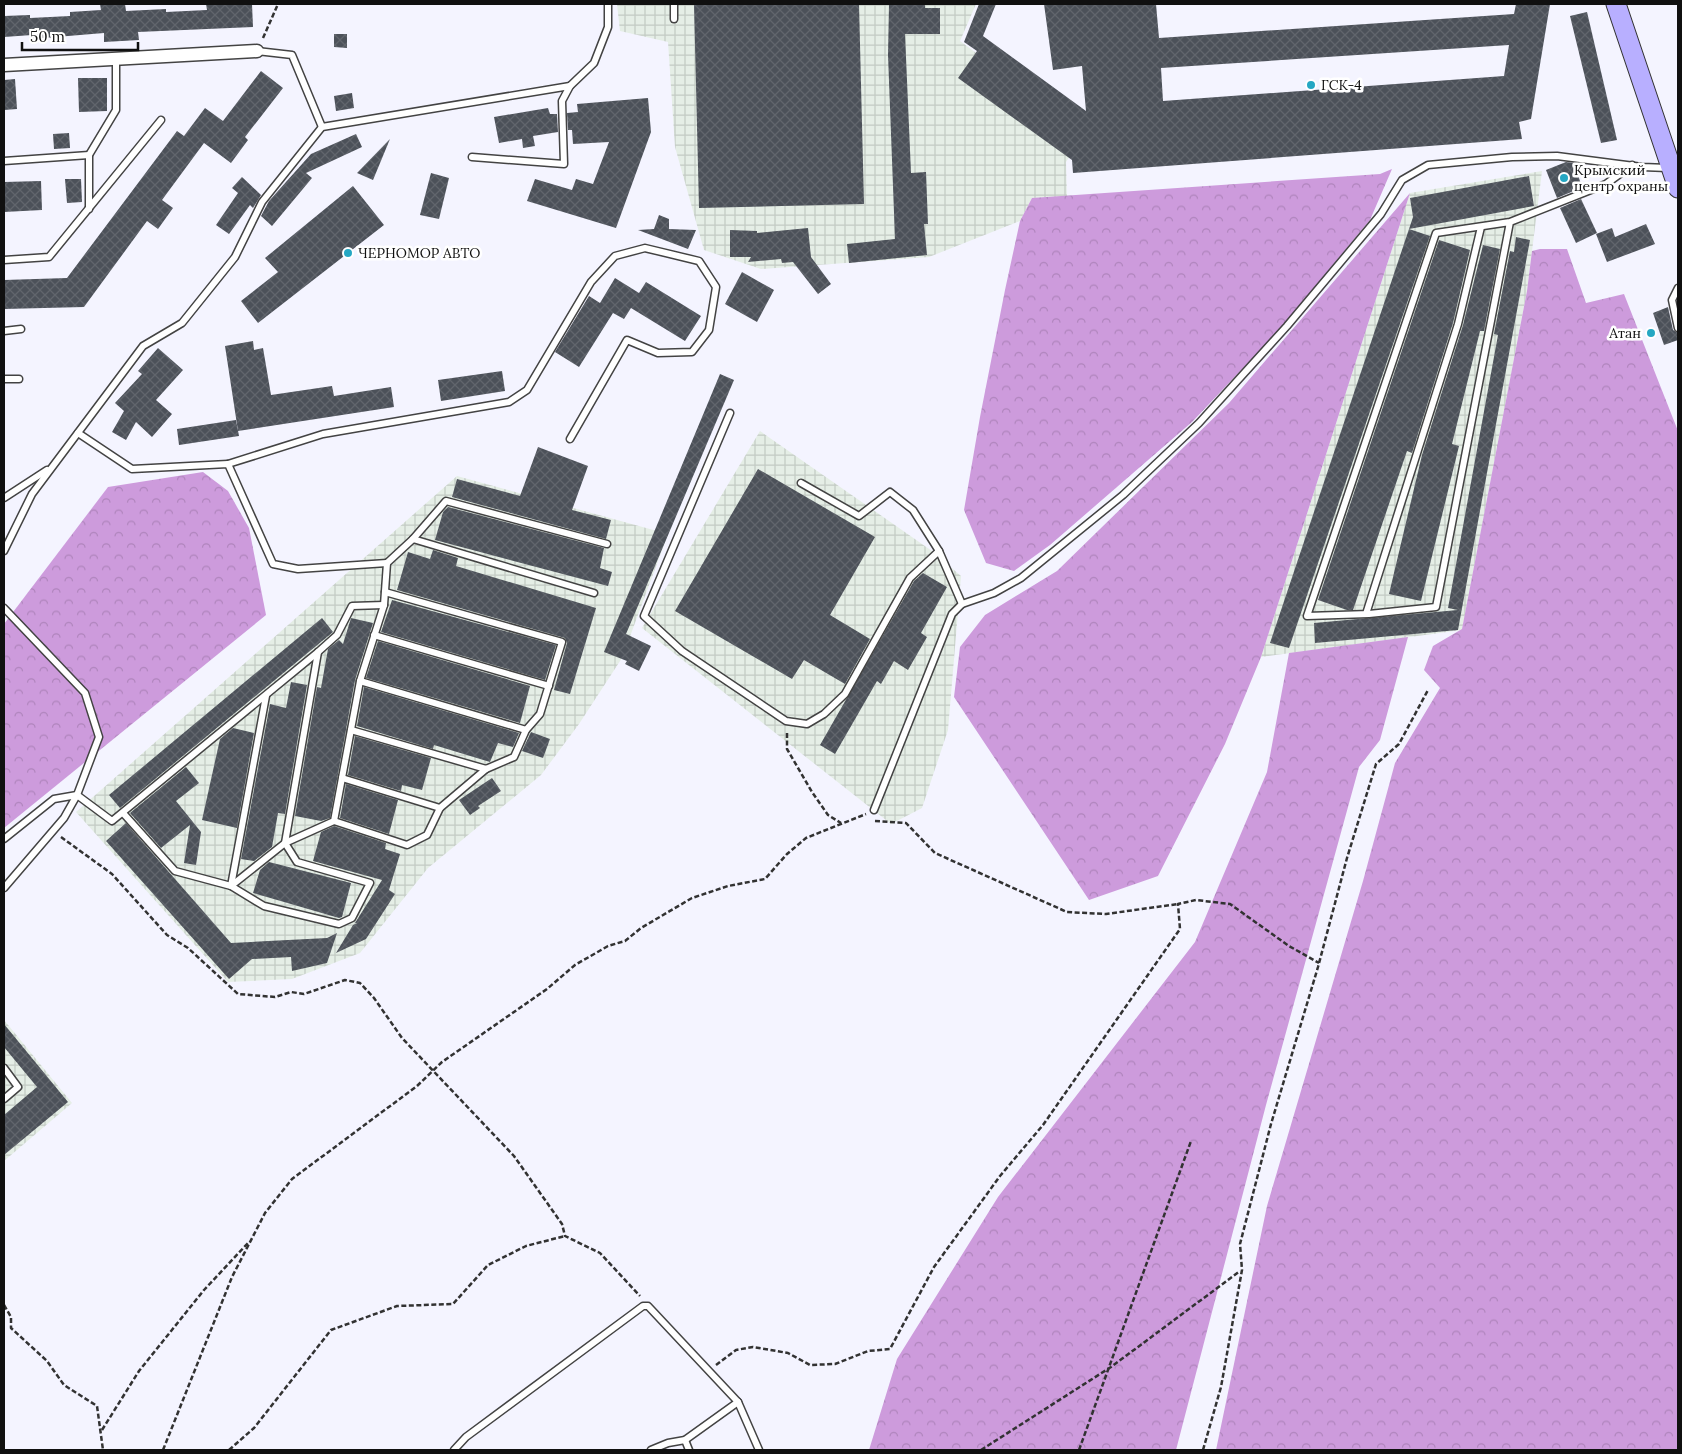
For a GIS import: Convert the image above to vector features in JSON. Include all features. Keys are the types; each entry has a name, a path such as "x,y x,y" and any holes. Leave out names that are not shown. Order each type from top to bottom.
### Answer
{"main road":[{"path":"1616,4 1678,188"}],"street":[{"path":"4,65 257,51"}],"lane":[{"path":"472,156 564,164 562,101 570,86 594,63 608,27 608,4"},
{"path":"674,4 674,19"},
{"path":"257,51 292,55 322,127"},
{"path":"89,209 88,155 116,110 116,58"},
{"path":"4,551 32,494 52,466 143,346 182,323 235,257 262,202 322,127 570,86"},
{"path":"4,260 49,257 161,120"},
{"path":"4,162 88,155"},
{"path":"874,810 932,660 952,614 962,604 994,593 1021,578 1123,495 1199,423 1287,326 1380,214 1402,180 1428,165 1512,157 1557,156 1632,166 1672,168"},
{"path":"1510,222 1436,607 1366,614 1307,616 1436,233 1481,228 1510,222 1606,184 1632,166"},
{"path":"1366,614 1458,324 1481,228"},
{"path":"78,433 132,469 228,464 323,434 508,402 528,390 591,282 615,256 645,248 699,260 716,288 709,330 692,352 658,353 626,340 570,439"},
{"path":"1678,288 1672,300 1678,328"},
{"path":"4,331 21,330"},
{"path":"4,379 19,379"},
{"path":"730,413 644,616 682,651 786,721 807,724 824,714 845,694 910,578 939,552"},
{"path":"228,464 273,564 298,569 387,563 413,538 446,501 608,544"},
{"path":"4,498 52,466"},
{"path":"801,482 859,516 890,492 912,510 939,552 962,604"},
{"path":"413,538 594,593"},
{"path":"334,821 360,681 384,604 387,563"},
{"path":"231,886 285,844 334,821 408,845 427,835 440,808 486,769 514,757 526,730 540,714 562,642 385,592"},
{"path":"4,839 54,799 78,795 112,821 266,696 337,635 352,606 384,604"},
{"path":"4,608 85,693 99,737 78,795 54,832 4,888"},
{"path":"374,635 549,686"},
{"path":"123,814 175,870 231,886 264,906 339,924 352,918 370,883 297,862 285,844 318,652"},
{"path":"360,681 526,730"},
{"path":"231,886 266,696"},
{"path":"352,730 486,769"},
{"path":"342,778 440,808"},
{"path":"4,1068 18,1087 4,1099"},
{"path":"454,1450 466,1437 643,1306 648,1306 738,1402 759,1450"},
{"path":"651,1450 663,1444 685,1440 738,1402"},
{"path":"685,1440 689,1450"}],"path":[{"path":"257,51 278,4"},
{"path":"1204,1450 1221,1387 1242,1270 1240,1244 1347,858 1376,764 1399,744 1428,690"},
{"path":"786,721 787,749 828,815 842,824"},
{"path":"163,1450 232,1277 265,1213 292,1179 417,1086 442,1062 547,989 575,965 608,946 625,941 641,928 692,898 728,886 765,879 787,854 806,838 874,810"},
{"path":"862,816 880,822 906,823 935,853 1067,912 1106,914 1196,900 1230,904 1289,946 1319,963"},
{"path":"54,832 112,874 167,935 188,948 238,994 275,997 291,992 304,994 345,980 360,983 374,998 402,1038 514,1156 562,1224 565,1236"},
{"path":"709,1370 736,1350 753,1347 788,1353 810,1365 835,1364 868,1351 890,1348 934,1267 1000,1176 1044,1125 1180,930 1178,904"},
{"path":"1079,1450 1111,1367 1191,1141"},
{"path":"229,1450 254,1428 331,1330 397,1306 453,1304 488,1265 526,1246 565,1236 600,1253 648,1306"},
{"path":"102,1430 145,1364 204,1290 251,1240"},
{"path":"980,1450 1111,1367 1242,1270"},
{"path":"4,1305 11,1317 12,1328 47,1361 64,1385 96,1406 102,1430 103,1450"}],"shaded area":[{"path":"617,4 976,4 960,41 1079,129 1077,145 1066,162 1067,197 1032,198 1020,221 929,257 761,269 704,250 675,147 668,42 620,31"},
{"path":"1542,171 1527,291 1462,630 1261,657 1410,193"},
{"path":"760,431 932,551 961,576 948,730 922,808 891,824 642,628"},
{"path":"457,476 668,534 622,658 579,724 541,775 428,868 360,953 292,979 228,982 76,812"},
{"path":"4,1020 72,1103 4,1161"}],"green space":[{"path":"1392,169 1370,220 1279,330 1192,422 1050,545 1014,571 986,563 964,510 980,417 1020,221 1032,198 1380,174"},
{"path":"1410,193 1261,657 1225,744 1158,876 1089,900 954,697 960,647 985,615 1057,571 1229,403"},
{"path":"1540,249 1567,249 1586,303 1624,294 1678,431 1678,1450 1216,1450 1267,1206 1363,881 1395,763 1440,688 1424,670 1433,646 1462,629 1527,291 1532,251"},
{"path":"203,472 228,491 249,528 266,615 4,828 4,624 108,487"},
{"path":"1408,637 1380,740 1359,767 1266,1105 1176,1450 869,1450 897,1359 998,1197 1195,942 1267,772 1289,653"}],"building":[{"path":"100,4 125,4 126,11 166,9 166,12 207,10 206,4 252,4 253,27 138,32 139,40 104,42 104,33 32,39 32,35 4,37 4,16 30,15 30,18 70,16 70,12 101,10"},
{"path":"694,4 859,4 864,204 699,208"},
{"path":"889,4 925,4 925,8 940,8 940,34 905,34 911,173 926,172 928,224 924,224 927,255 849,263 847,244 895,239 888,55"},
{"path":"979,4 996,4 983,36 1086,111 1082,66 1053,70 1044,4 1156,4 1159,38 1514,14 1516,4 1550,4 1531,119 1519,122 1522,139 1073,173 1072,160 958,78 977,51 964,42","holes":["1509,45 1504,76 1163,101 1161,68"]},
{"path":"1587,12 1617,140 1601,143 1570,16"},
{"path":"334,34 347,34 347,48 334,47"},
{"path":"261,71 283,88 245,137 248,140 231,163 204,143 162,200 173,208 158,229 147,221 84,307 4,309 4,280 67,278 177,131 184,136 205,108 223,121"},
{"path":"78,78 107,78 107,111 79,112"},
{"path":"15,79 17,109 4,110 4,80"},
{"path":"352,93 354,108 336,111 334,96"},
{"path":"648,98 651,132 616,228 527,201 535,179 572,190 576,179 593,184 609,142 573,144 572,130 568,130 567,113 578,112 577,104"},
{"path":"548,108 550,114 557,114 558,132 533,136 535,146 523,148 522,139 499,143 494,117"},
{"path":"69,133 70,148 54,149 53,134"},
{"path":"356,134 362,147 306,173 312,178 272,226 261,216 269,201 311,154"},
{"path":"390,139 373,180 357,173"},
{"path":"1566,162 1574,163 1581,184 1574,186 1576,190 1557,198 1546,170"},
{"path":"431,173 449,178 439,219 420,215"},
{"path":"1529,176 1534,206 1409,229 1413,217 1410,198"},
{"path":"242,177 261,195 253,208 250,205 229,234 216,225 238,193 232,188"},
{"path":"65,179 81,179 82,202 67,203"},
{"path":"41,181 42,210 4,212 4,182"},
{"path":"353,186 384,225 258,323 241,301 278,272 265,258"},
{"path":"1581,199 1597,233 1576,243 1560,208"},
{"path":"659,215 669,219 669,229 696,230 688,249 638,230 654,229"},
{"path":"1646,224 1655,244 1607,262 1596,234 1612,228 1615,237"},
{"path":"808,228 811,257 831,284 818,294 793,262 782,263 781,259 748,262 751,257 730,257 730,230 757,231 757,233"},
{"path":"1409,229 1430,236 1289,648 1270,643"},
{"path":"1516,237 1530,240 1458,630 1315,643 1314,623 1458,610 1448,608 1498,335 1494,334 1510,251 1514,252"},
{"path":"1439,240 1470,250 1453,323 1412,453 1407,451 1353,610 1347,610 1318,600"},
{"path":"1483,245 1500,249 1484,331 1480,331 1452,444 1459,446 1421,601 1389,594 1422,455 1463,325"},
{"path":"742,272 774,290 757,322 725,304"},
{"path":"615,278 639,293 646,282 701,316 685,341 631,308 624,319 613,313 579,367 555,352 589,296 600,303"},
{"path":"1668,307 1673,330 1678,333 1678,340 1664,345 1653,313"},
{"path":"253,341 254,350 263,348 271,395 332,386 334,396 391,387 394,407 238,431 225,346"},
{"path":"158,348 183,370 156,400 172,414 152,437 136,422 126,440 112,432 124,411 115,403 142,374 138,371"},
{"path":"502,371 505,391 441,401 438,380"},
{"path":"720,374 734,380 626,634 651,646 639,671 625,664 627,661 604,652"},
{"path":"236,420 239,436 179,445 177,429"},
{"path":"538,447 588,466 572,510 611,520 606,539 452,497 457,479 520,496"},
{"path":"758,469 875,537 830,615 870,639 845,684 804,660 792,679 675,611"},
{"path":"448,507 604,548 600,568 612,572 608,586 435,540 443,512"},
{"path":"433,550 458,558 456,566 596,608 570,694 554,690 567,643 565,638 397,590 408,552 430,559"},
{"path":"923,573 947,587 921,633 927,637 908,670 894,661 881,684 877,681 835,754 820,745 914,581"},
{"path":"392,600 556,645 545,680 381,632"},
{"path":"322,618 333,632 120,808 109,795"},
{"path":"351,618 373,623 355,680 330,818 321,821 295,816 317,687 321,688 328,649 339,640 343,644"},
{"path":"378,641 530,686 520,723 366,678"},
{"path":"291,682 307,685 285,814 278,813 272,847 254,861 241,859 270,704 286,708"},
{"path":"364,687 519,733 513,747 498,743 490,762 434,745 433,749 357,726"},
{"path":"233,728 254,733 237,828 202,820 220,739"},
{"path":"531,732 550,739 543,758 522,751"},
{"path":"355,736 431,758 422,790 402,785 401,791 348,775"},
{"path":"186,767 199,783 176,801 201,832 196,865 184,863 190,825 161,848 130,813"},
{"path":"492,778 501,791 478,806 480,808 470,815 459,800"},
{"path":"346,784 398,800 389,834 340,818"},
{"path":"126,823 231,943 327,938 337,933 327,963 292,971 291,957 252,959 229,979 106,841"},
{"path":"334,826 386,843 385,849 400,854 389,890 395,894 366,939 336,953 353,925 357,923 355,923 382,880 313,861 321,832"},
{"path":"269,862 351,883 342,917 339,918 253,893 260,870"},
{"path":"4,1024 68,1102 4,1155 4,1115 37,1087 4,1047"}],"place":[{"name":"ГСК-4","path":"1311,85"},
{"name":"Крымский центр охраны","path":"1564,178"},
{"name":"ЧЕРНОМОР АВТО","path":"348,253"},
{"name":"Атан","path":"1651,333"}]}
